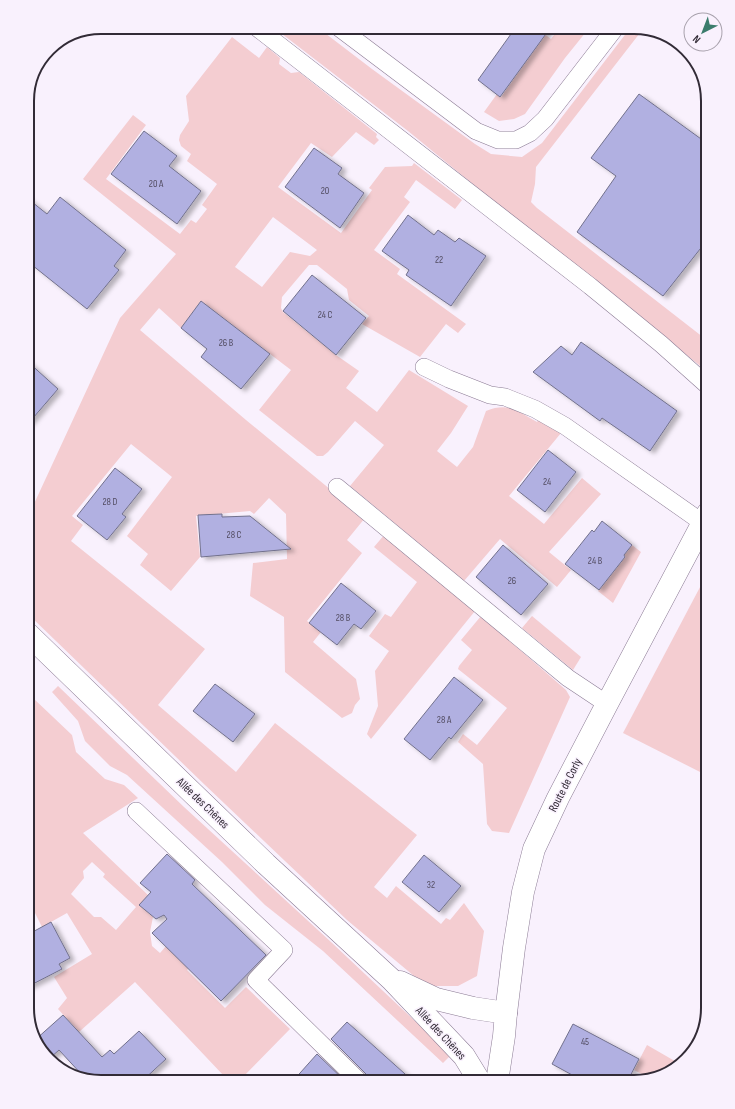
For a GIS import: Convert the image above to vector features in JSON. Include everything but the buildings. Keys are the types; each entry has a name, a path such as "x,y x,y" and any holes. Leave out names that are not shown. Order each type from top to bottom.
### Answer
{"street":[{"name":"Route de Corly","path":"498,1075 514,948 522,899 534,849 558,798 701,526"},
{"name":"Allée des Chênes","path":"34,640 266,864 380,970 464,1056 476,1075"},
{"name":"Allée des Chênes","path":"380,970 403,984 436,999 473,1008 506,1013"}],"lane":[{"path":"265,34 590,286 661,344 701,380"},
{"path":"347,34 476,131 498,140 516,140 530,133 545,119 611,34"},
{"path":"424,367 449,379 490,395 505,397 534,409 564,426 701,515"},
{"path":"337,487 568,678 607,704"},
{"path":"136,811 284,950 256,980 353,1075"}],"shaded area":[{"path":"282,34 326,34 475,144 491,154 522,157 542,143 626,34 639,34 536,167 535,184 531,202 701,336 701,366 545,243 408,131"},
{"path":"534,34 544,34 551,39 555,34 584,34 565,58 525,114 514,119 499,121 484,112 497,94 501,97 533,51"},
{"path":"232,37 259,58 267,47 280,58 279,64 291,73 299,72 377,134 376,137 379,140 374,145 356,132 332,157 311,143 278,187 341,233 372,190 369,188 385,167 412,166 414,163 462,200 455,209 416,180 404,197 410,202 374,250 400,269 397,274 466,324 458,333 446,324 420,357 362,324 369,316 349,300 347,289 317,265 309,265 282,297 281,308 283,312 336,355 359,371 346,388 377,412 409,370 468,406 451,433 437,451 457,467 473,447 486,411 494,408 501,407 513,409 537,422 539,419 561,433 509,496 544,524 582,478 601,494 549,552 571,570 557,587 500,539 464,581 350,486 384,445 355,421 328,452 323,456 317,456 259,410 291,370 201,301 181,328 159,308 140,330 365,518 347,540 362,553 307,621 321,632 313,642 356,679 360,699 355,705 352,713 342,718 285,672 284,617 250,596 253,563 287,559 286,514 269,498 254,514 250,511 196,516 200,557 171,591 140,565 148,554 127,536 172,477 131,444 72,516 83,525 71,541 205,649 158,705 236,772 275,723 417,835 374,887 387,898 396,886 441,924 446,918 450,920 464,903 484,931 477,976 458,986 433,986 414,976 347,920 34,620 34,504 120,318 176,254 83,179 133,115 146,125 106,179 180,234 191,220 196,223 207,209 202,205 217,184 187,161 191,154 181,146 179,140 180,135 189,121 186,96","holes":["273,217 317,250 310,256 290,252 262,287 235,267"]},
{"path":"385,534 475,611 371,739 367,734 378,706 375,671 389,651 369,636 385,614 391,617 417,582 374,547"},
{"path":"632,545 641,552 613,603 598,591 625,557 624,555"},
{"path":"701,585 701,772 623,733"},
{"path":"481,616 566,690 570,697 509,833 492,831 487,824 483,764 458,742 463,734 477,745 507,708 458,669 472,650 461,640"},
{"path":"532,616 581,657 573,670 522,628"},
{"path":"58,686 184,807 451,1055 443,1063 323,951 265,905 222,862 127,775 110,766 85,741 78,721 52,692"},
{"path":"34,699 72,735 76,752 105,779 124,785 138,798 83,833 148,895 140,905 153,917 150,932 152,946 160,953 174,937 207,950 187,970 225,1008 246,987 290,1029 245,1075 223,1075 135,982 79,1032 58,1009 67,998 54,977 92,954 67,913 42,927 34,911","holes":["92,862 105,874 103,877 136,907 116,930 101,917 94,917 71,894 84,878 83,871"]},
{"path":"647,1045 675,1061 652,1073 642,1074 634,1070"}]}
